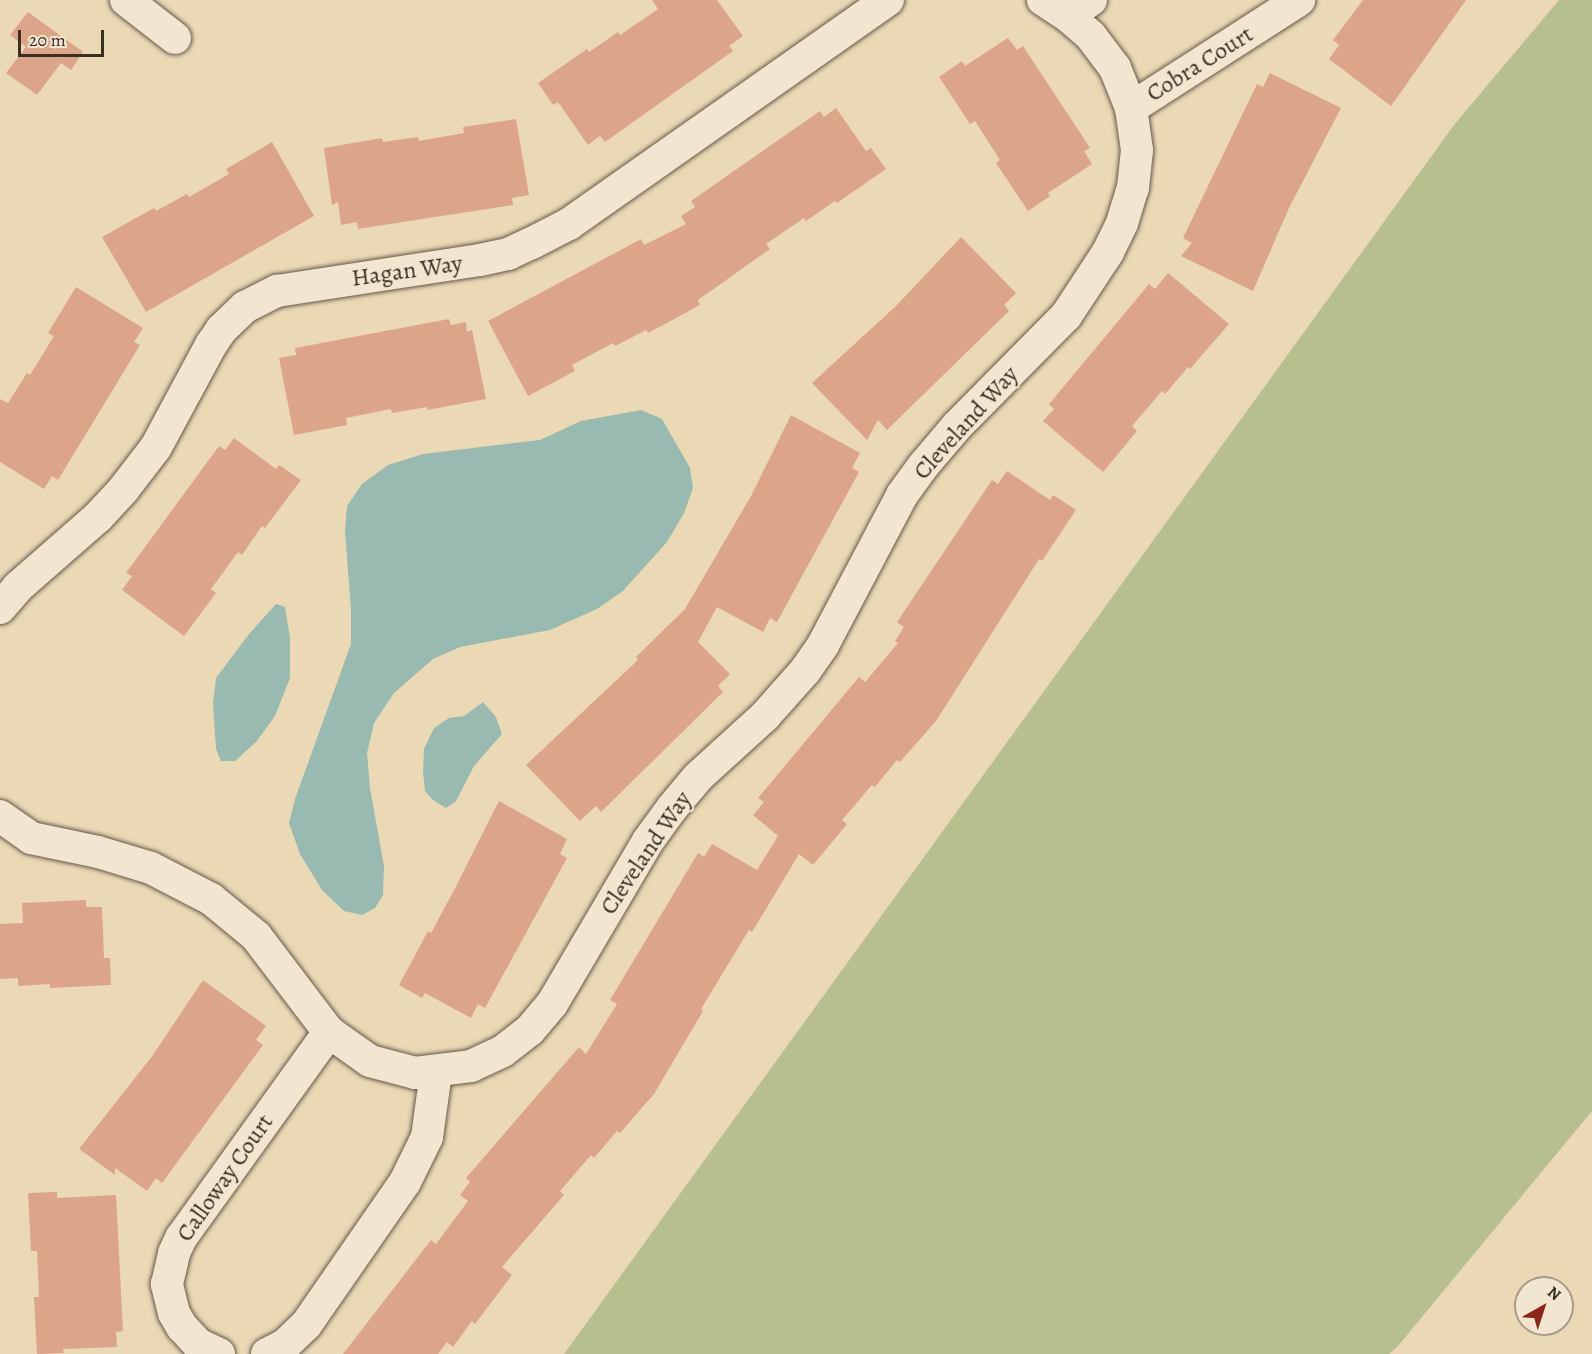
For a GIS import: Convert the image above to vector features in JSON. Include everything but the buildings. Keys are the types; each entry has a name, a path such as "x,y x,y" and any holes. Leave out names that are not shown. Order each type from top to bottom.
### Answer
{"street":[{"path":"126,0 175,38"},
{"name":"Hagan Way","path":"0,608 18,587 98,517 123,490 156,447 211,345 221,330 245,307 277,291 480,260 508,254 532,243 569,224 888,0"},
{"name":"Cobra Court","path":"1131,108 1299,0"},
{"path":"1067,5 1107,56 1121,81 1131,108"},
{"name":"Cleveland Way","path":"0,843 31,838 98,852 151,868 211,899 256,936 329,1032 370,1061 415,1073 436,1072 471,1066 503,1051 530,1030 552,1004 648,841 672,808 698,777 765,716 805,671 823,645 902,495 923,466 957,426 1066,316 1108,252 1122,223 1133,188 1137,150 1131,108"},
{"name":"Cleveland Way","path":"0,816 31,838"},
{"name":"Calloway Court","path":"219,1354 198,1344 182,1327 174,1313 167,1284 174,1253 181,1239 329,1032"},
{"path":"267,1354 285,1345 306,1325 405,1182 427,1137 436,1072"}],"green space":[{"path":"1559,0 1592,0 1592,1111 1389,1354 564,1354 1454,125"}],"water":[{"path":"641,410 662,419 690,468 693,488 684,513 667,542 623,591 597,609 550,630 460,647 433,659 394,693 374,723 367,753 370,788 384,866 383,895 375,908 362,915 344,911 322,890 300,854 289,823 295,799 351,644 351,610 345,531 347,506 362,484 388,465 423,454 540,440 581,421"},
{"path":"276,604 285,607 290,638 290,678 275,716 256,742 235,761 221,761 216,749 213,704 216,678 249,634"},
{"path":"483,702 496,717 502,734 474,766 456,801 446,808 433,800 425,791 424,749 434,728 449,718 464,716"}]}
